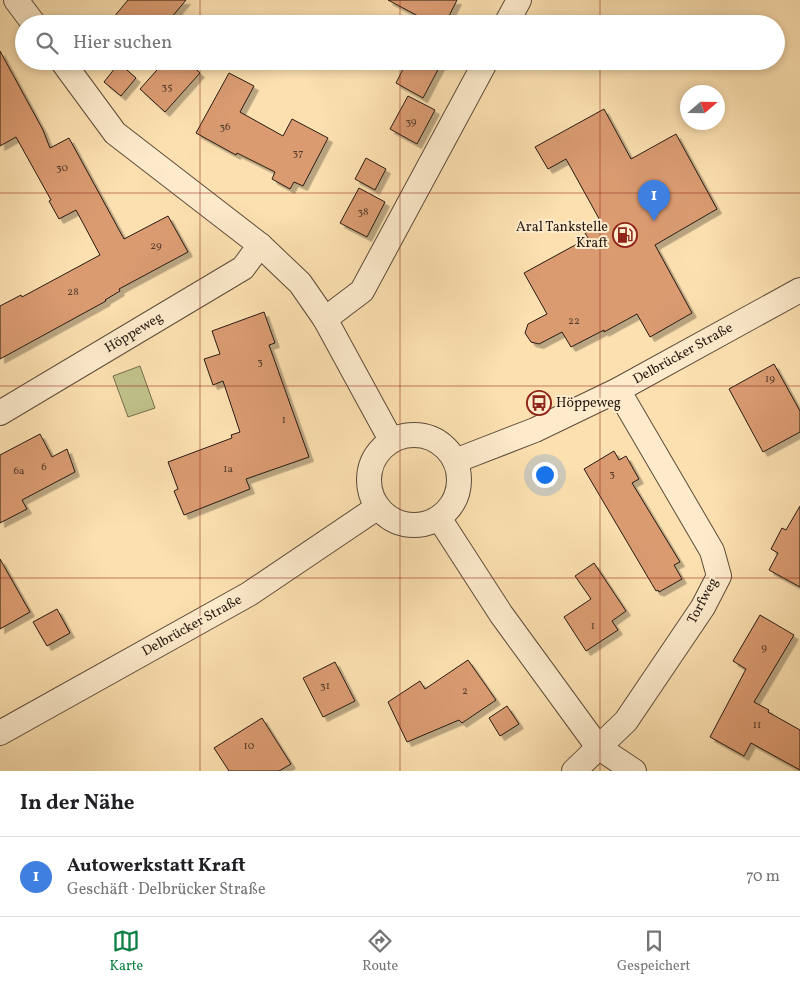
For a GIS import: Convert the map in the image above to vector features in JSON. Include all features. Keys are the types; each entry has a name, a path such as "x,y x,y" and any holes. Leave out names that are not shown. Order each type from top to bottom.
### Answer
{"street":[{"path":"16,0 27,15"},
{"path":"511,15 519,0"},
{"path":"69,70 115,133 260,245 300,283 324,318 391,440"},
{"path":"324,318 362,291 481,70"},
{"name":"Höppeweg","path":"0,413 242,268 260,245"},
{"name":"Delbrücker Straße","path":"455,461 536,430 618,390 800,290"},
{"name":"Torfweg","path":"574,771 626,721 703,607 719,576 712,551 618,390"},
{"path":"405,435 420,435 434,440 447,448 455,461 459,473 457,492 449,509 439,518 426,524 399,523 387,517 370,494 369,478 372,463 379,450 391,440 405,435"},
{"name":"Delbrücker Straße","path":"0,733 249,594 378,507"},
{"path":"439,518 501,614 598,747 634,771"}],"green space":[{"path":"140,366 155,408 128,417 113,376"}],"building":[{"path":"128,0 186,0 174,15 116,15"},
{"path":"388,0 457,0 450,15 416,15"},
{"path":"0,51 43,130 50,148 69,138 124,239 168,216 188,252 119,289 120,291 106,301 0,359 0,306 21,295 22,297 100,255 76,210 59,219 49,201 51,200 16,137 0,146"},
{"path":"113,70 127,70 136,78 121,96 104,82"},
{"path":"157,70 197,70 200,73 165,112 140,89"},
{"path":"402,70 438,70 423,98 396,83"},
{"path":"229,73 254,86 240,112 283,136 292,119 328,138 303,186 294,182 290,189 272,179 275,172 237,153 236,155 196,133"},
{"path":"408,96 435,110 417,144 390,129"},
{"path":"604,109 631,159 676,134 717,209 655,245 692,313 650,337 637,314 571,347 562,332 539,344 531,342 525,333 528,324 547,314 524,273 588,238 585,233 602,224 566,159 548,169 535,147"},
{"path":"366,158 386,169 375,190 355,179"},
{"path":"359,188 385,202 367,237 340,223"},
{"path":"264,312 275,343 269,345 309,457 246,479 250,489 184,515 174,491 178,489 168,462 232,438 231,435 240,432 223,381 213,385 204,359 220,354 212,331"},
{"path":"774,364 800,411 800,432 763,452 729,389"},
{"path":"40,434 52,457 67,449 75,472 22,500 27,509 0,523 0,455"},
{"path":"614,451 619,460 626,456 639,479 632,483 680,562 674,565 682,579 659,592 658,590 656,591 584,469"},
{"path":"800,506 800,587 769,570 778,553 771,549 782,528 786,530"},
{"path":"0,559 30,612 0,629"},
{"path":"594,563 626,611 612,621 618,630 586,651 564,617 591,599 575,576"},
{"path":"57,609 70,633 47,646 33,622"},
{"path":"760,615 794,635 754,702 800,730 800,770 751,743 744,756 710,737 746,669 733,661"},
{"path":"468,660 496,700 462,723 459,720 407,742 388,702 420,681 425,689"},
{"path":"335,662 355,701 323,717 303,678"},
{"path":"507,706 519,724 500,736 489,718"},
{"path":"262,718 291,764 279,771 229,771 214,748"}],"place":[{"name":"Autowerkstatt Kraft","path":"654,221"},
{"name":"Aral Tankstelle Kraft","path":"625,235"},
{"name":"Höppeweg","path":"539,403"}]}
